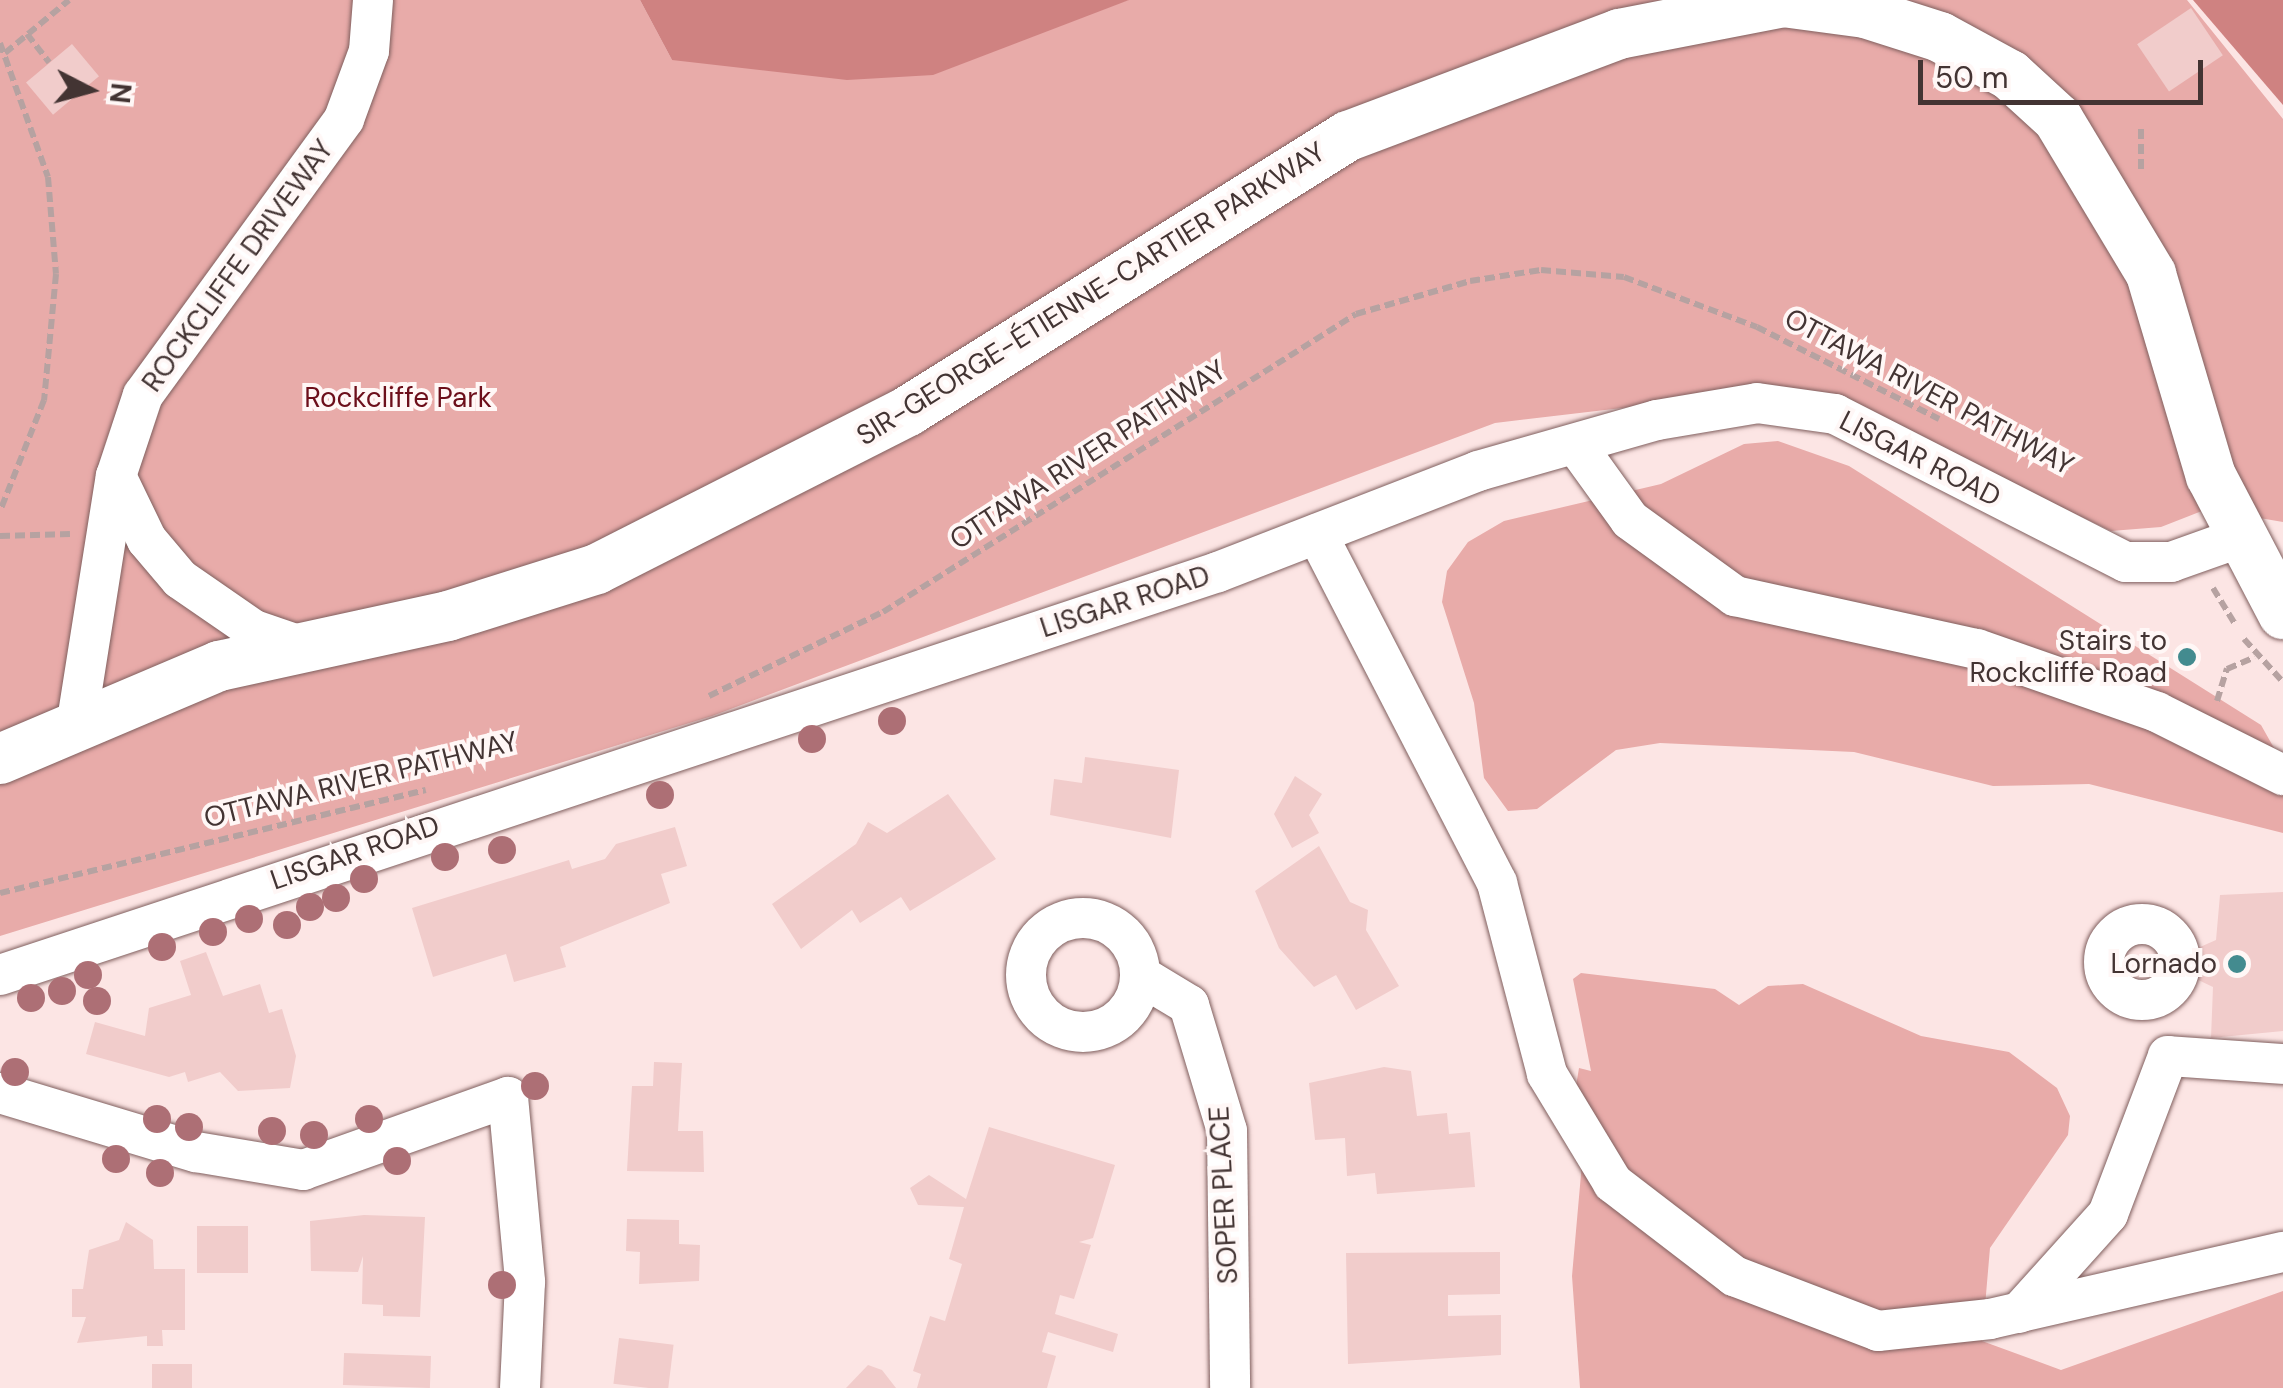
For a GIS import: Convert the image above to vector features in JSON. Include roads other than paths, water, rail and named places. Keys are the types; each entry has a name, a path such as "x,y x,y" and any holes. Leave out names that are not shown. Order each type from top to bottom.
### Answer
{"main road":[{"name":"SIR-GEORGE-ÉTIENNE-CARTIER PARKWAY","path":"0,759 77,721 301,646 448,616 596,568 792,476 1348,136 1619,34 1783,2 1865,13 1940,37 2010,75 2058,119 2151,274 2236,539 2283,614"}],"street":[{"name":"ROCKCLIFFE DRIVEWAY","path":"77,721 116,476 142,395 344,119 369,50 373,0"},
{"name":"LISGAR ROAD","path":"0,975 1576,444 1757,403 1835,414 2110,558 2171,562 2236,539"},
{"path":"1576,444 1630,520 1736,596 1977,649 2211,737 2283,775"},
{"path":"116,476 147,540 180,579 254,630 301,646"},
{"path":"1318,534 1497,883 1548,1074 1613,1183 1734,1276 1878,1331 2019,1313 2283,1252"},
{"name":"SOPER PLACE","path":"1141,976 1189,1005 1227,1131 1230,1388"},
{"path":"2019,1313 2108,1214 2168,1056 2152,999"},
{"path":"2168,1056 2283,1064"},
{"path":"0,1093 196,1152 303,1170 508,1096 525,1282 520,1388"}],"place":[{"name":"Stairs to Rockcliffe Road","path":"2187,657"},
{"name":"Lornado","path":"2237,964"}],"park label":[{"name":"Rockcliffe Park","path":"398,398"}]}
